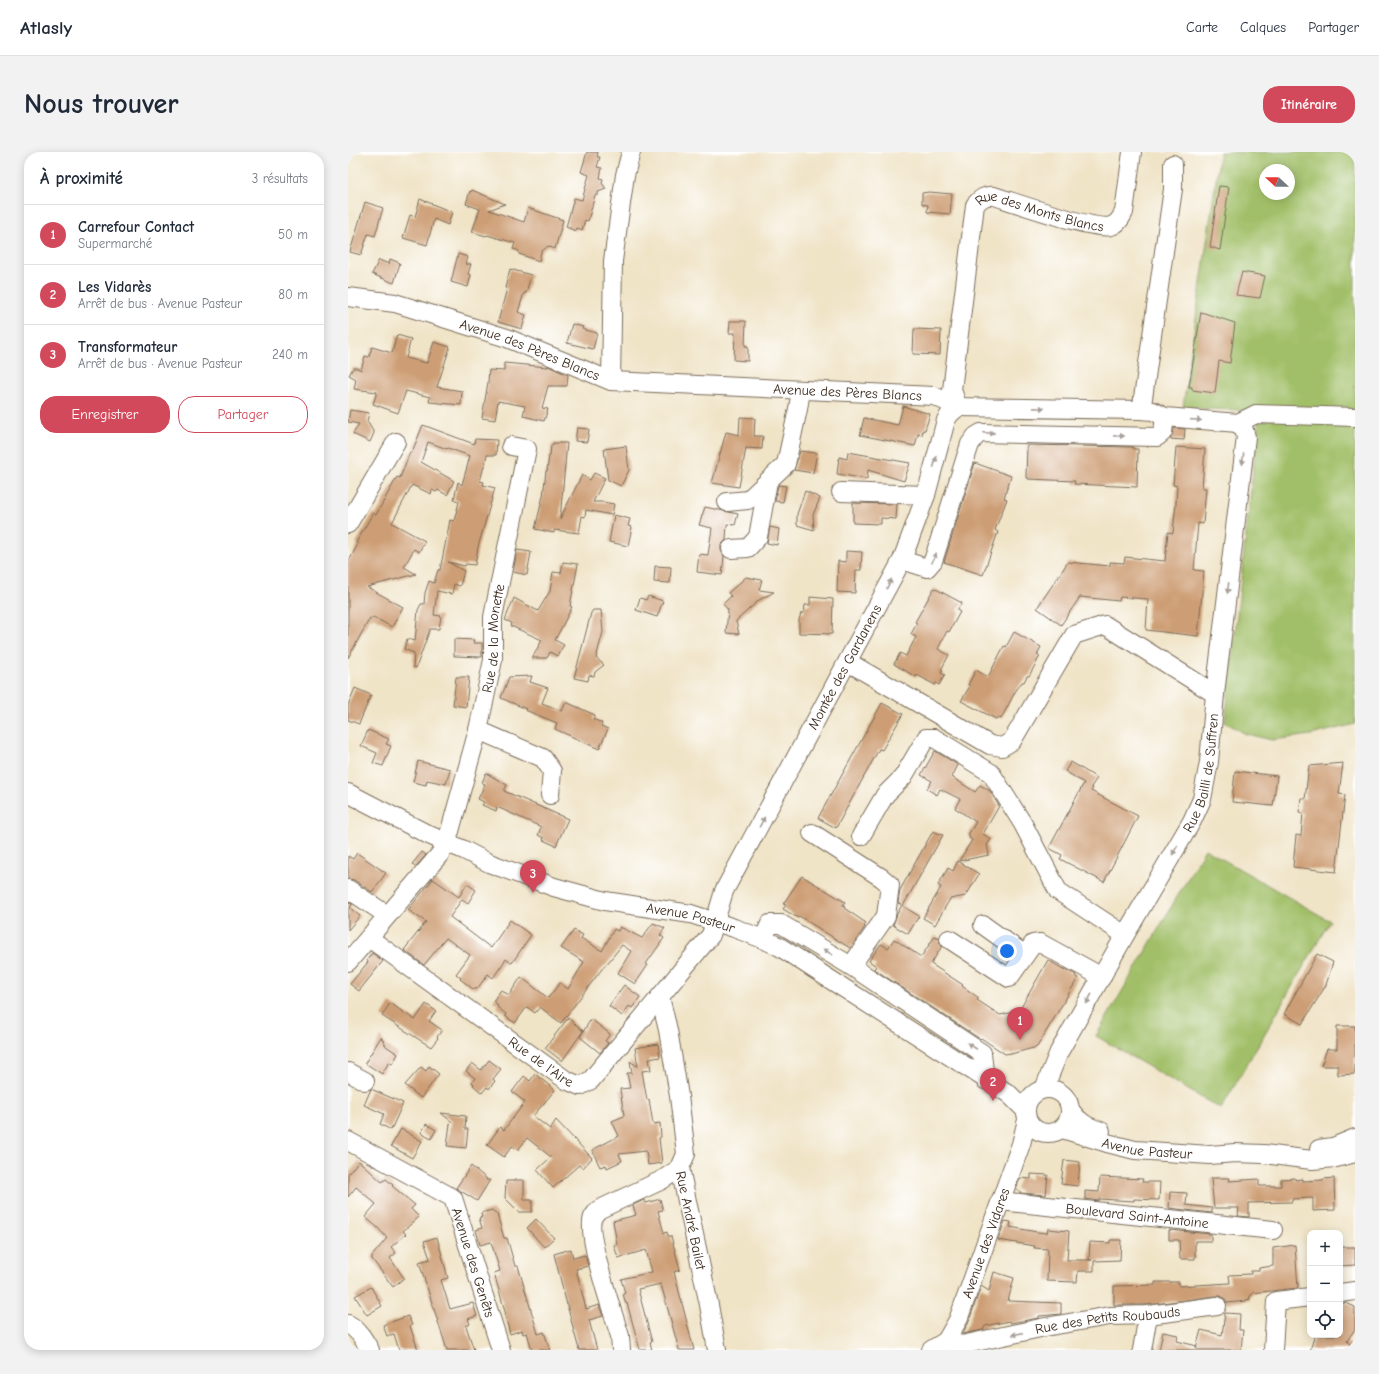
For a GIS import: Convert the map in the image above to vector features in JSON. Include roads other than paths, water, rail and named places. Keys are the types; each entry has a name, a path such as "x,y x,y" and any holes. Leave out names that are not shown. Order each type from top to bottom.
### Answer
{"street":[{"path":"611,381 613,260 625,175 631,152"},
{"name":"Rue des Monts Blancs","path":"958,407 952,390 976,205 980,199 986,195 994,196 1070,219 1100,226 1111,226 1119,221 1124,212 1132,152"},
{"path":"1140,410 1142,405 1173,189 1173,164"},
{"name":"Avenue des Pères Blancs","path":"348,297 395,303 506,338 611,381 934,396 958,407 1140,410 1153,411 1165,417 1238,423"},
{"path":"727,502 748,500 786,464 801,390"},
{"name":"Montée des Gardanens","path":"716,922 724,891 902,560 926,495 946,420 958,407"},
{"path":"1238,423 1256,414 1355,417"},
{"path":"902,560 927,568 934,561 970,444 976,436 982,433 1157,436 1163,432 1165,417"},
{"name":"Rue Bailli de Suffren","path":"1034,1109 1059,1052 1192,821 1202,799 1209,762 1215,694 1246,437 1244,430 1238,423"},
{"path":"348,524 396,442"},
{"name":"Rue de la Monette","path":"348,962 440,854 450,831 478,730 493,660 493,617 528,449 511,446"},
{"path":"731,549 748,548 758,537 768,482"},
{"path":"841,492 926,495"},
{"path":"848,662 990,745 1002,747 1012,741 1074,635 1105,625 1215,694"},
{"path":"478,730 543,758 552,771 550,795"},
{"path":"861,836 885,795 903,778 926,738 934,738 991,773 1023,824 1058,892 1125,935"},
{"name":"Avenue Pasteur","path":"348,792 429,835 489,863 554,887 605,902 690,914 763,939 780,947 817,970 985,1080 1034,1109"},
{"path":"812,833 882,878 890,885 886,916 851,966"},
{"path":"348,889 387,915"},
{"name":"Rue de l'Aire","path":"369,938 566,1080 580,1086 591,1080 660,997 711,935 716,922"},
{"path":"763,939 770,924 781,924 851,966 982,1053 985,1080"},
{"path":"983,925 1025,955"},
{"path":"949,939 1009,978 1033,944 1040,943 1102,977"},
{"name":"Rue André Bailet","path":"660,997 668,1030 679,1096 686,1154 680,1168 717,1350"},
{"path":"348,1072 365,1081"},
{"path":"1052,1089 1066,1097 1070,1103 1071,1111 1067,1124 1062,1129 1055,1133 1047,1134 1034,1109 1052,1089"},
{"name":"Avenue des Vidares","path":"939,1345 958,1320 1034,1109"},
{"name":"Avenue Pasteur","path":"1071,1111 1077,1120 1086,1126 1112,1135 1136,1141 1211,1146 1235,1153"},
{"name":"Avenue Pasteur","path":"1062,1129 1135,1150 1210,1155 1235,1153 1264,1154 1312,1160 1336,1158 1355,1153"},
{"name":"Avenue Pasteur","path":"1264,1154 1333,1147 1355,1138"},
{"name":"Avenue des Genêts","path":"348,1141 453,1198 501,1350"},
{"path":"621,1350 620,1336 596,1253 591,1229 592,1218 598,1210 662,1180 680,1168"},
{"name":"Boulevard Saint-Antoine","path":"1000,1201 1274,1230"},
{"path":"1343,1293 1355,1291"},
{"path":"1273,1350 1276,1301 1307,1297"},
{"name":"Rue des Petits Roubauds","path":"939,1345 962,1346 1045,1327 1110,1316 1148,1315 1217,1306"},
{"path":"1142,1350 1148,1315"},
{"path":"348,1324 354,1327 360,1334 370,1350"}],"place":[{"name":"Transformateur","path":"533,893"},
{"name":"Carrefour Contact","path":"1020,1040"},
{"name":"Les Vidarès","path":"993,1101"}]}
